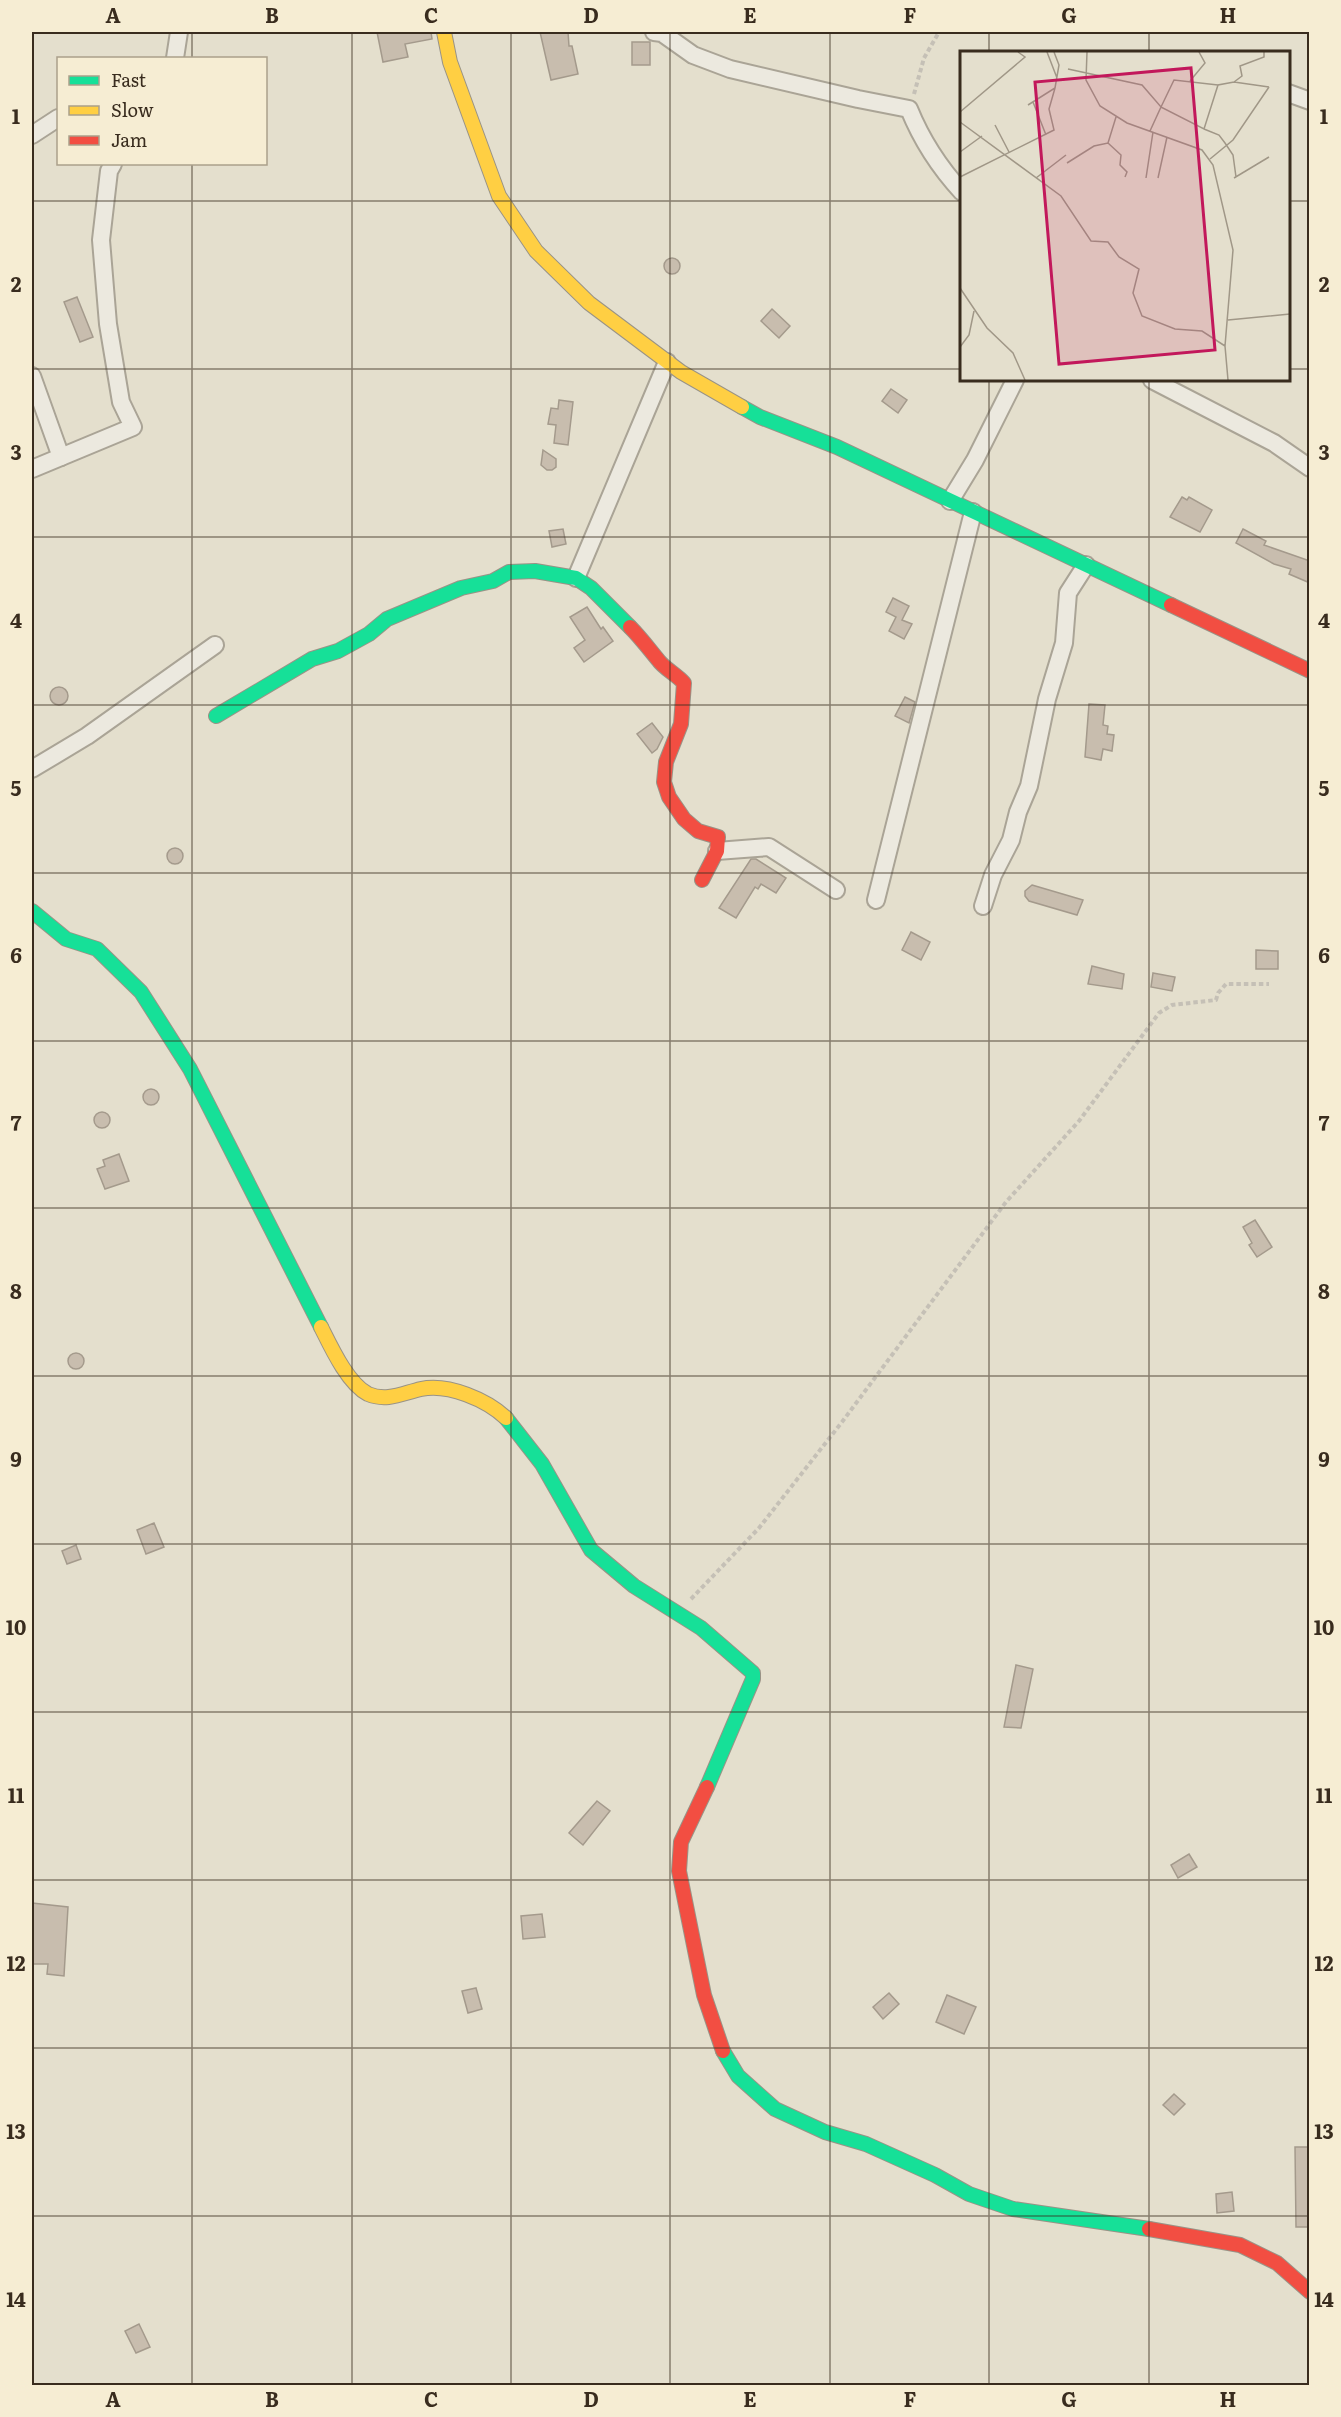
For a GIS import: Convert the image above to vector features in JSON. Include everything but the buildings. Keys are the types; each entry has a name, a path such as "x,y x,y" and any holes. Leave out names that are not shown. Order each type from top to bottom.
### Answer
{"street":[{"path":"175,57 179,32"},
{"path":"444,32 450,62 499,196 536,251 589,303 667,362 760,417 837,447 1310,671"},
{"path":"654,32 662,33 693,55 730,69 909,109 929,153 960,190"},
{"path":"1290,94 1310,101"},
{"path":"32,135 57,119"},
{"path":"32,469 133,427 122,402 108,324 101,240 109,171 112,165"},
{"path":"576,578 667,362"},
{"path":"32,376 62,457"},
{"path":"950,501 975,460 1014,381"},
{"path":"1154,381 1274,443 1310,468"},
{"path":"876,900 972,512"},
{"path":"983,906 993,875 1011,840 1018,812 1029,786 1047,699 1064,643 1068,593 1086,565"},
{"path":"216,716 312,659 338,651 358,640 387,619 461,588 493,581 509,572 535,571 576,578 591,588 650,647 660,663 673,671 684,683 679,733 669,754 664,774 667,794 681,814 696,830 718,837 717,851 702,880"},
{"path":"32,769 87,736 215,645"},
{"path":"717,851 769,847 836,890"},
{"path":"32,911 66,939 97,949 141,992 190,1069 333,1351 349,1376 366,1393 384,1398 424,1388 443,1388 476,1399 504,1416 542,1464 591,1550 634,1586 701,1628 747,1667 753,1676 731,1734 681,1842 679,1871 704,1995 724,2054 738,2076 776,2109 825,2132 866,2144 935,2175 969,2194 1013,2209 1107,2221 1240,2245 1277,2263 1310,2292"}],"path":[{"path":"909,109 924,58 939,32"},
{"path":"678,1612 759,1528 850,1413 1006,1202 1079,1121 1159,1013 1172,1005 1216,1000 1218,993 1226,984 1269,984"}],"traffic: fast":[{"path":"742,407 760,417 837,447 1171,605"},
{"path":"216,716 312,659 338,651 369,634 387,619 461,588 493,581 509,572 535,571 576,578 591,588 630,627"},
{"path":"32,911 66,939 97,949 141,992 190,1069 321,1327"},
{"path":"506,1418 542,1464 591,1550 634,1586 701,1628 753,1673 753,1679 707,1787"},
{"path":"723,2051 738,2076 775,2109 825,2132 866,2144 935,2175 969,2194 1013,2209 1149,2229"}],"traffic: slow":[{"path":"444,32 450,62 499,196 536,251 589,303 681,372 742,407"},
{"path":"321,1327 347,1374 368,1394 388,1397 421,1389 443,1388 478,1399 506,1418"}],"traffic: jam":[{"path":"1171,605 1310,671"},
{"path":"630,627 661,664 684,683 681,724 666,762 664,782 669,797 684,819 698,831 718,837 717,851 702,880"},
{"path":"707,1787 681,1842 679,1871 704,1995 723,2051"},
{"path":"1149,2229 1240,2245 1277,2263 1310,2292"}]}
